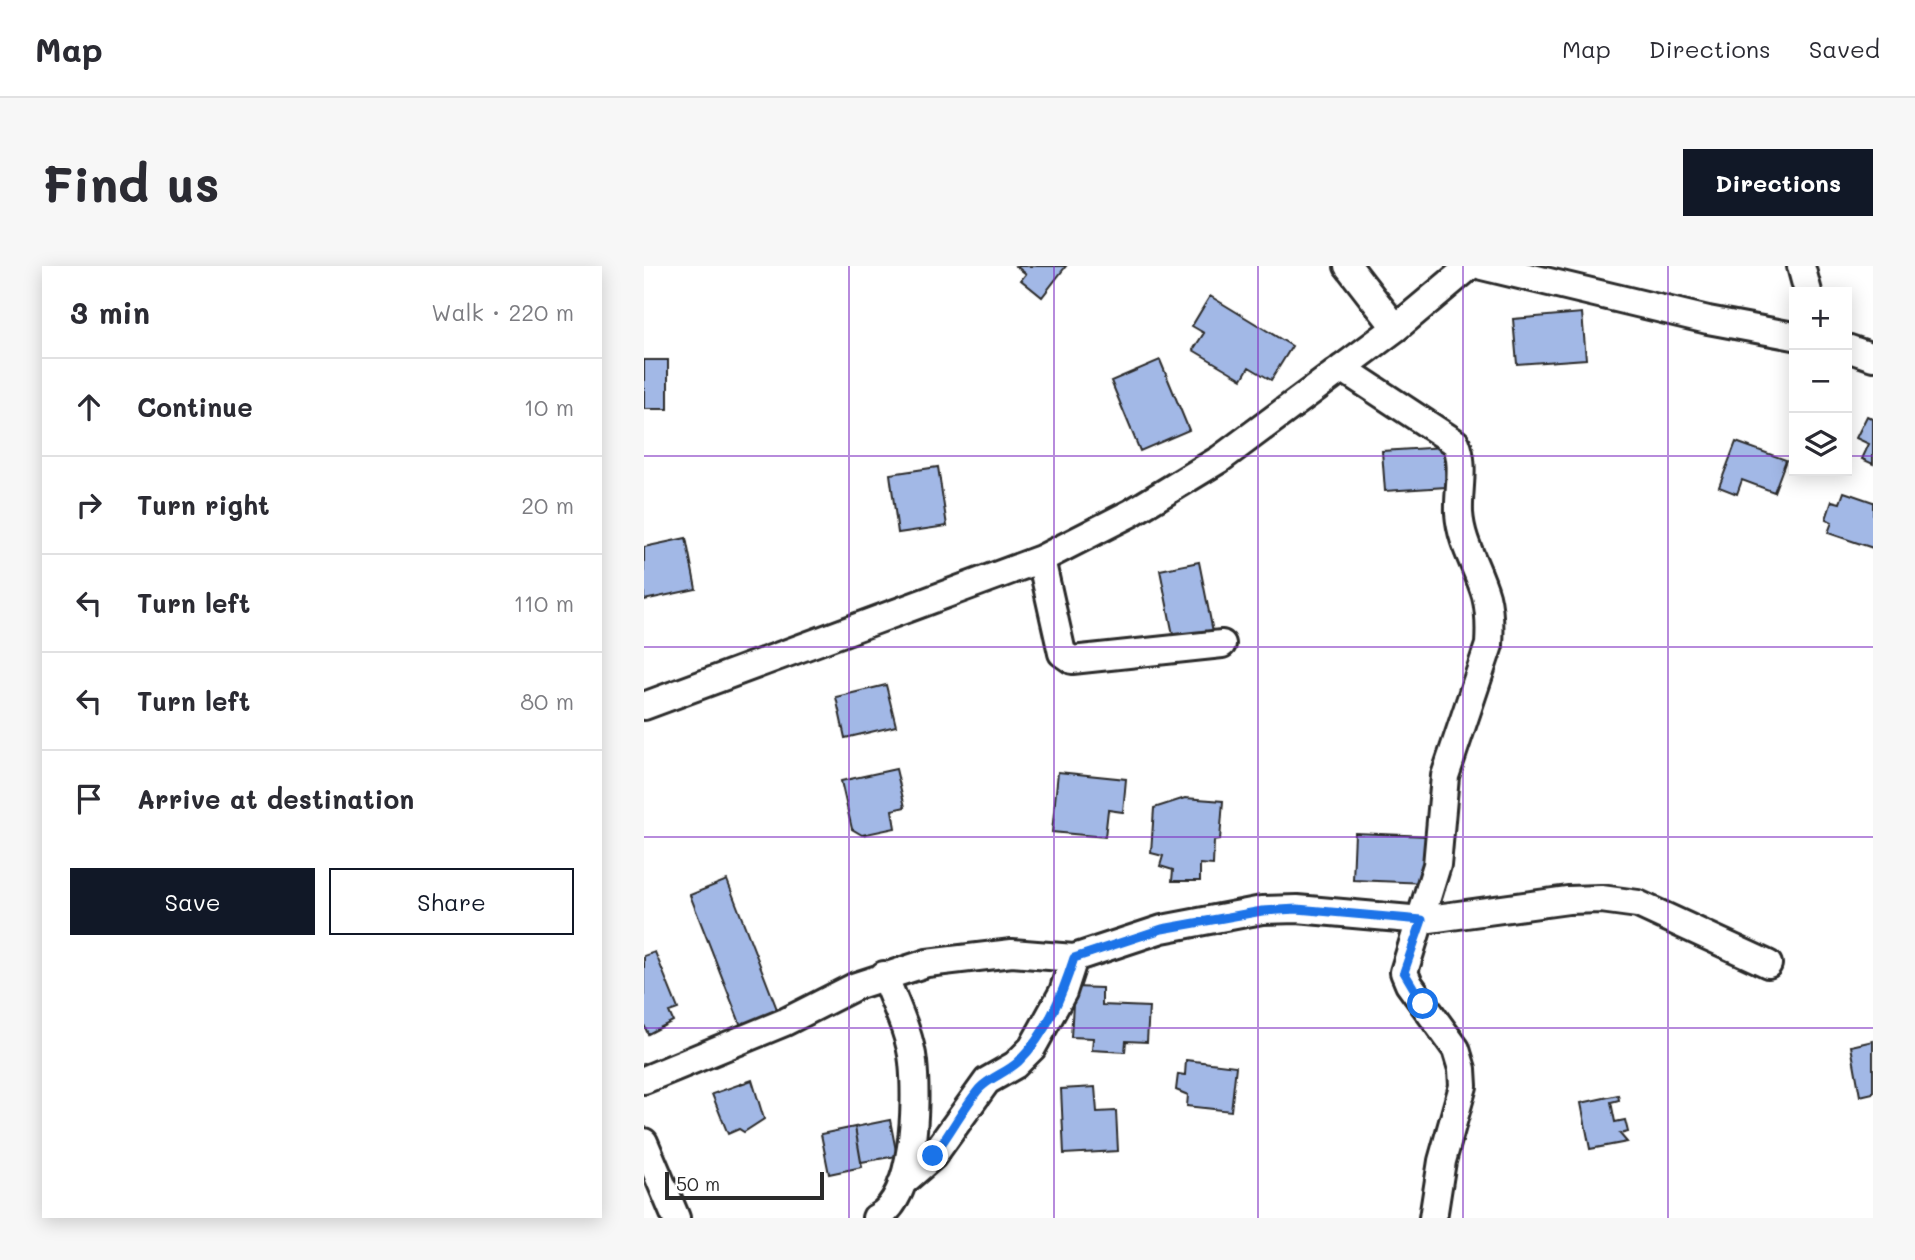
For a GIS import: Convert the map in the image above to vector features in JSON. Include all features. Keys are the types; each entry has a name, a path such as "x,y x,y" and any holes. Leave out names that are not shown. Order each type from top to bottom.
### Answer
{"street":[{"path":"1348,266 1396,328"},
{"path":"644,706 1041,559 1131,513 1220,459 1396,328 1470,266"},
{"path":"1482,266 1708,320 1789,335"},
{"path":"1801,266 1807,287"},
{"path":"1852,350 1873,357"},
{"path":"1342,368 1456,443 1461,455 1459,513 1463,542 1485,595 1490,622 1489,645 1445,776 1437,866 1404,972 1409,984 1455,1049 1462,1069 1463,1086 1442,1161 1433,1218"},
{"path":"1041,559 1062,653 1072,660 1222,644"},
{"path":"644,1080 785,1022 884,975 927,963 1012,953 1074,958 1162,929 1262,911 1297,909 1422,920 1568,900 1601,899 1638,904 1768,964"},
{"path":"902,1184 933,1156 987,1081 1015,1065 1032,1048 1063,992 1074,958"},
{"path":"876,1218 895,1201 902,1184 913,1130 913,1060 884,975"},
{"path":"644,1142 676,1218"}],"building":[{"path":"1016,266 1066,266 1042,297 1021,280 1026,274"},
{"path":"1210,296 1292,346 1271,380 1249,367 1242,379 1193,350 1204,333 1192,326"},
{"path":"1582,313 1586,359 1517,364 1513,319"},
{"path":"644,360 668,360 668,409 644,409"},
{"path":"1160,360 1189,430 1140,451 1111,381"},
{"path":"1867,416 1873,419 1873,464 1862,459 1869,444 1856,438"},
{"path":"1736,442 1786,460 1774,492 1742,480 1737,494 1719,487"},
{"path":"1444,447 1446,487 1385,491 1382,451"},
{"path":"938,467 947,526 898,533 890,474"},
{"path":"1844,492 1873,502 1873,548 1828,533 1832,522 1826,519 1832,501 1840,503"},
{"path":"686,538 696,589 644,600 644,547"},
{"path":"1199,562 1214,637 1175,645 1160,570"},
{"path":"886,685 896,726 845,738 836,697"},
{"path":"896,769 905,807 892,810 895,828 862,835 852,829 841,781"},
{"path":"1058,772 1126,779 1123,812 1108,810 1105,837 1052,832"},
{"path":"1185,798 1223,801 1220,840 1214,841 1213,865 1200,864 1200,881 1172,881 1173,870 1160,866 1163,856 1151,853 1154,808"},
{"path":"1355,833 1428,836 1427,883 1353,880"},
{"path":"727,880 780,1017 743,1031 690,895"},
{"path":"655,952 678,1009 669,1012 673,1021 648,1034 644,1025 644,956"},
{"path":"1074,987 1102,988 1102,1005 1149,1007 1147,1042 1126,1041 1125,1052 1092,1050 1093,1038 1071,1037"},
{"path":"1873,1041 1873,1093 1860,1096 1851,1046"},
{"path":"1186,1060 1236,1066 1231,1111 1187,1106 1188,1095 1176,1090 1178,1074 1185,1075"},
{"path":"752,1080 764,1119 744,1132 739,1129 728,1134 712,1094"},
{"path":"1095,1087 1097,1112 1116,1111 1118,1151 1064,1154 1061,1089"},
{"path":"1618,1095 1619,1100 1611,1102 1615,1122 1625,1120 1628,1132 1620,1134 1627,1142 1590,1149 1581,1103"},
{"path":"890,1120 897,1156 861,1162 855,1127"},
{"path":"855,1127 862,1167 829,1174 821,1134"}],"route":[{"path":"933,1156 977,1091 987,1081 1015,1065 1032,1048 1063,992 1074,958 1091,955 1144,934 1262,911 1297,909 1422,920 1408,951 1404,972 1423,1004"}]}
